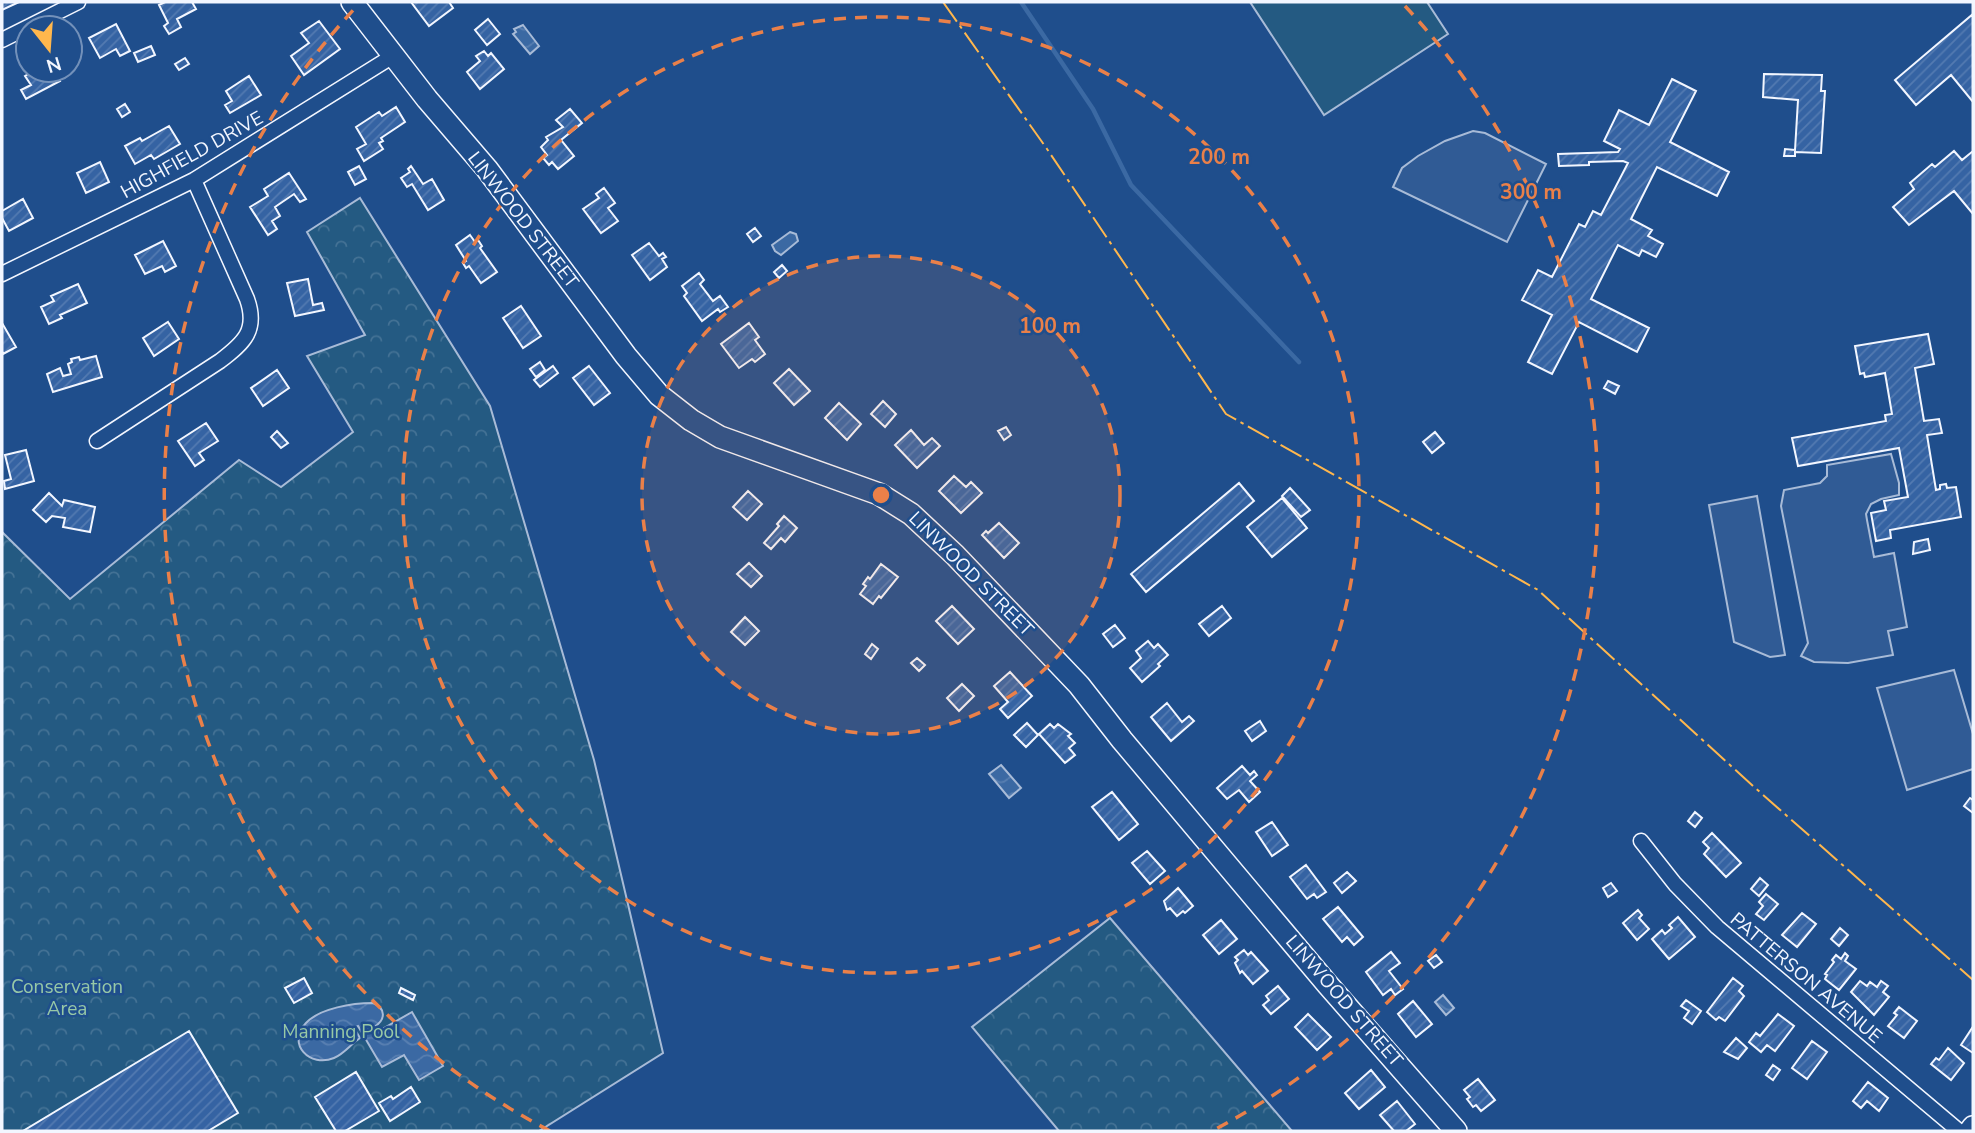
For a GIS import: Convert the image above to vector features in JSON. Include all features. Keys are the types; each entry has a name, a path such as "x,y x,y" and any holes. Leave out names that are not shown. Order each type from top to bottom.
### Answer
{"street":[{"path":"2,40 78,2"},
{"name":"LINWOOD STREET","path":"352,2 426,99 487,169 626,356 659,395 691,420 720,437 879,494 911,514 1079,685 1328,985 1456,1131"},
{"name":"HIGHFIELD DRIVE","path":"2,274 194,180 393,55"},
{"path":"97,441 228,355 244,341 248,332 251,316 247,299 194,180"},
{"name":"PATTERSON AVENUE","path":"1641,841 1675,884 1717,928 1959,1131"}],"green space":[{"path":"1250,2 1427,2 1448,34 1324,115"},
{"path":"360,198 490,406 594,760 663,1053 539,1131 2,1131 2,532 70,599 239,460 281,487 353,432 307,356 365,335 307,232"},
{"path":"1110,918 1292,1131 1059,1131 972,1027"}],"shaded area":[{"path":"1473,131 1485,133 1546,164 1507,242 1393,187 1402,168 1418,156 1445,141"},
{"path":"1891,454 1899,483 1899,495 1871,504 1866,514 1874,557 1894,553 1907,627 1888,631 1893,655 1848,663 1814,662 1801,656 1808,643 1781,506 1784,490 1820,483 1827,476 1827,465"},
{"path":"1757,496 1785,655 1770,657 1734,642 1709,505"},
{"path":"1954,670 1973,734 1973,769 1907,790 1877,688"}],"water":[{"path":"523,25 539,46 530,54 513,34 516,32 514,29"},
{"path":"790,232 796,234 798,241 781,255 772,245"},
{"path":"1001,765 1021,788 1009,798 989,774"},
{"path":"1443,995 1454,1008 1446,1015 1435,1002"},
{"path":"373,1003 383,1014 381,1021 374,1027 377,1032 412,1012 443,1066 419,1080 404,1055 382,1067 358,1026 354,1028 360,1038 334,1058 317,1060 309,1057 300,1046 300,1031 312,1018 337,1007"}],"building":[{"path":"2,2 19,2 2,10"},
{"path":"165,2 192,2 196,9 177,19 181,27 169,34 164,26 168,23 159,5"},
{"path":"411,2 449,2 453,8 429,26"},
{"path":"1973,14 1973,102 1951,75 1916,105 1895,80"},
{"path":"488,19 500,34 487,45 475,30"},
{"path":"319,21 340,49 304,75 291,56 309,43 301,33"},
{"path":"116,24 130,51 120,56 116,49 100,58 89,38"},
{"path":"151,46 155,55 138,62 134,53"},
{"path":"484,51 488,56 491,53 504,69 480,89 467,72 480,61 476,56"},
{"path":"185,58 189,64 179,70 175,64"},
{"path":"1764,74 1822,75 1821,91 1825,91 1821,153 1795,152 1795,156 1784,156 1785,149 1795,150 1798,100 1763,97"},
{"path":"249,76 261,95 230,113 225,105 232,101 226,91"},
{"path":"1672,79 1696,91 1670,142 1729,172 1717,196 1657,167 1631,219 1652,230 1648,236 1663,244 1656,257 1642,250 1639,256 1618,245 1591,299 1649,328 1637,352 1579,322 1552,374 1528,362 1552,315 1522,300 1538,270 1552,277 1579,224 1585,227 1593,211 1601,215 1628,163 1589,162 1589,165 1559,166 1558,154 1618,152 1620,149 1604,141 1619,110 1649,125"},
{"path":"54,84 26,99 21,90 31,85"},
{"path":"125,104 130,112 122,117 117,109"},
{"path":"396,107 405,122 381,138 383,141 379,143 383,149 364,161 357,149 366,144 356,127 379,112 382,116"},
{"path":"570,109 582,123 561,140 574,156 558,169 543,158 547,155 541,147 548,140 546,137 563,127 556,120"},
{"path":"169,126 180,144 154,159 151,155 135,164 125,146 140,138 142,141"},
{"path":"1954,151 1962,160 1973,151 1973,214 1954,191 1909,225 1893,207 1914,189 1910,183 1932,164 1935,167"},
{"path":"100,162 109,182 86,193 77,173"},
{"path":"359,166 366,179 355,185 348,172"},
{"path":"411,166 423,184 432,179 444,200 428,210 412,184 407,187 401,178 410,172 408,169"},
{"path":"289,173 306,199 300,202 294,194 275,207 280,216 272,221 277,229 268,235 250,207 268,196 264,189"},
{"path":"604,188 615,203 608,208 618,221 601,233 583,209 599,198 596,194"},
{"path":"23,199 33,218 9,231 2,218 2,211"},
{"path":"755,228 761,236 753,242 747,234"},
{"path":"470,235 475,242 478,240 482,246 480,248 497,272 481,283 469,266 466,268 463,263 466,261 456,245"},
{"path":"163,241 176,266 165,272 162,266 145,274 135,255"},
{"path":"649,243 659,256 663,253 666,257 662,259 667,267 650,280 632,255"},
{"path":"782,265 787,271 779,278 774,272"},
{"path":"699,273 704,280 700,284 713,301 720,296 728,307 720,312 718,309 702,321 684,296 687,293 682,286"},
{"path":"308,279 313,305 322,303 324,310 295,316 287,283"},
{"path":"78,284 87,303 60,315 62,318 49,324 41,307 54,301 51,296"},
{"path":"521,306 541,336 523,348 503,318"},
{"path":"168,322 179,339 154,356 143,338"},
{"path":"2,323 16,347 3,354 2,351"},
{"path":"749,323 759,337 755,340 765,354 755,362 752,359 739,368 721,344"},
{"path":"1928,334 1934,364 1915,368 1924,421 1939,419 1942,433 1927,435 1936,490 1940,489 1940,485 1946,484 1947,488 1956,487 1961,517 1890,530 1891,538 1876,541 1871,513 1886,510 1884,501 1908,497 1899,448 1798,466 1792,438 1886,421 1885,415 1892,414 1885,373 1865,377 1864,373 1860,374 1855,346"},
{"path":"96,356 102,377 53,392 47,374 60,368 63,376 71,374 68,364 72,362 71,359"},
{"path":"540,362 545,370 536,377 530,369"},
{"path":"553,366 558,373 540,387 534,380"},
{"path":"589,366 610,393 594,405 573,378"},
{"path":"789,369 810,391 794,405 774,383"},
{"path":"277,370 289,388 263,406 251,388"},
{"path":"1608,381 1619,386 1615,394 1604,388"},
{"path":"883,401 896,414 885,427 871,414"},
{"path":"839,403 861,424 847,440 825,418"},
{"path":"206,423 218,441 199,453 204,460 195,466 178,441"},
{"path":"1006,427 1011,435 1004,440 998,431"},
{"path":"911,430 924,445 932,438 940,446 917,468 895,445"},
{"path":"277,431 288,443 281,448 271,437"},
{"path":"1435,432 1444,443 1432,453 1423,442"},
{"path":"26,450 34,481 5,489 4,481 11,479 5,455"},
{"path":"954,476 966,487 971,482 982,493 961,513 939,491"},
{"path":"1239,483 1254,501 1146,592 1131,574"},
{"path":"1290,488 1310,510 1301,517 1282,496"},
{"path":"748,491 762,504 747,520 733,507"},
{"path":"49,493 62,506 64,500 95,507 90,532 63,527 65,518 52,516 46,522 33,510"},
{"path":"1282,498 1307,528 1272,557 1247,527"},
{"path":"784,516 797,528 785,542 781,538 771,549 764,543"},
{"path":"999,523 1019,543 1004,558 982,535"},
{"path":"1928,539 1930,550 1913,554 1914,542"},
{"path":"749,563 762,576 751,587 737,574"},
{"path":"881,564 898,577 873,604 860,594 866,586 863,584"},
{"path":"952,606 974,629 958,644 936,621"},
{"path":"1222,606 1231,618 1209,636 1199,624"},
{"path":"745,617 759,631 745,645 731,632"},
{"path":"1115,625 1125,638 1113,647 1103,634"},
{"path":"1148,641 1154,648 1158,644 1168,655 1142,682 1130,668 1141,658 1136,651"},
{"path":"872,644 878,649 871,659 865,654"},
{"path":"917,658 925,665 919,671 911,663"},
{"path":"1010,672 1032,696 1008,718 1000,709 1008,702 994,686"},
{"path":"962,684 974,696 959,711 947,698"},
{"path":"1167,703 1182,722 1189,716 1194,721 1171,741 1151,717"},
{"path":"1260,721 1266,731 1252,741 1245,731"},
{"path":"1027,723 1038,735 1026,747 1014,735"},
{"path":"1050,724 1054,728 1058,724 1071,734 1068,736 1075,743 1069,748 1075,755 1065,763 1039,734"},
{"path":"1242,766 1250,775 1254,771 1257,775 1250,781 1260,792 1249,802 1239,790 1227,799 1217,788"},
{"path":"1112,792 1138,824 1119,840 1092,807"},
{"path":"1970,798 1973,800 1973,813 1964,806"},
{"path":"1695,812 1702,818 1695,827 1688,821"},
{"path":"1272,822 1288,845 1272,856 1256,832"},
{"path":"1712,833 1741,863 1726,877 1704,854 1709,848 1703,842"},
{"path":"1147,851 1165,871 1150,884 1132,863"},
{"path":"1306,865 1326,892 1317,898 1314,894 1307,899 1290,877"},
{"path":"1347,872 1356,881 1342,893 1334,883"},
{"path":"1760,878 1768,885 1759,896 1751,889"},
{"path":"1611,883 1617,891 1608,897 1603,888"},
{"path":"1178,888 1193,906 1177,916 1170,908 1167,910 1164,901"},
{"path":"1766,894 1778,904 1764,920 1756,914 1763,906 1759,902"},
{"path":"1338,907 1363,937 1354,945 1347,937 1342,942 1323,919"},
{"path":"1638,910 1642,915 1639,918 1649,929 1637,940 1623,923"},
{"path":"1802,913 1816,924 1797,947 1782,935"},
{"path":"1678,917 1695,937 1669,959 1652,939 1662,930 1665,934 1672,928 1669,925"},
{"path":"1221,920 1237,939 1219,954 1203,935"},
{"path":"1840,928 1848,935 1839,946 1831,939"},
{"path":"1244,950 1248,955 1251,952 1268,971 1253,984 1242,971 1240,973 1235,963 1238,960 1235,957"},
{"path":"1391,952 1400,963 1389,971 1403,989 1395,995 1391,989 1383,995 1366,972"},
{"path":"1845,953 1848,956 1845,961 1856,969 1839,990 1825,979 1825,974 1836,955 1841,959"},
{"path":"1436,955 1442,962 1434,968 1428,961"},
{"path":"304,978 312,993 294,1003 285,988"},
{"path":"1733,978 1743,986 1739,991 1744,996 1725,1021 1719,1017 1716,1020 1707,1012"},
{"path":"1860,981 1867,986 1870,982 1877,987 1881,981 1888,986 1883,992 1889,997 1874,1015 1851,992"},
{"path":"1278,986 1289,999 1271,1014 1263,1005 1269,1000 1266,996"},
{"path":"401,988 415,995 413,1000 399,993"},
{"path":"1686,1000 1701,1011 1692,1024 1684,1018 1689,1011 1681,1006"},
{"path":"1413,1001 1432,1024 1416,1037 1398,1014"},
{"path":"1899,1007 1917,1021 1904,1038 1888,1026 1897,1015 1894,1013"},
{"path":"1308,1014 1331,1037 1317,1050 1295,1027"},
{"path":"1778,1014 1794,1026 1775,1051 1767,1045 1761,1052 1749,1042 1756,1033 1760,1036"},
{"path":"1973,1029 1973,1053 1961,1045"},
{"path":"189,1031 238,1113 208,1131 23,1131"},
{"path":"1736,1038 1747,1048 1738,1059 1724,1052"},
{"path":"1812,1041 1827,1052 1807,1079 1792,1068"},
{"path":"1948,1048 1964,1063 1951,1080 1931,1064 1936,1058 1939,1060"},
{"path":"1773,1065 1780,1070 1773,1080 1766,1075"},
{"path":"1371,1070 1385,1087 1359,1109 1345,1093"},
{"path":"356,1072 379,1111 345,1131 336,1131 315,1097"},
{"path":"1478,1079 1495,1100 1481,1111 1476,1105 1473,1107 1464,1090"},
{"path":"1868,1082 1888,1098 1879,1111 1867,1101 1861,1108 1853,1101"},
{"path":"411,1087 420,1102 390,1121 379,1103 391,1096 393,1099"},
{"path":"1397,1101 1415,1124 1406,1131 1394,1131 1380,1115"}],"waterway":[{"path":"1021,2 1093,109 1131,185 1299,362"}],"power":[{"path":"943,2 1047,149 1226,414 1538,590 1753,786 1973,980"}],"park label":[{"name":"Conservation Area","path":"67,998"},
{"name":"Manning Pool","path":"341,1032"}]}
